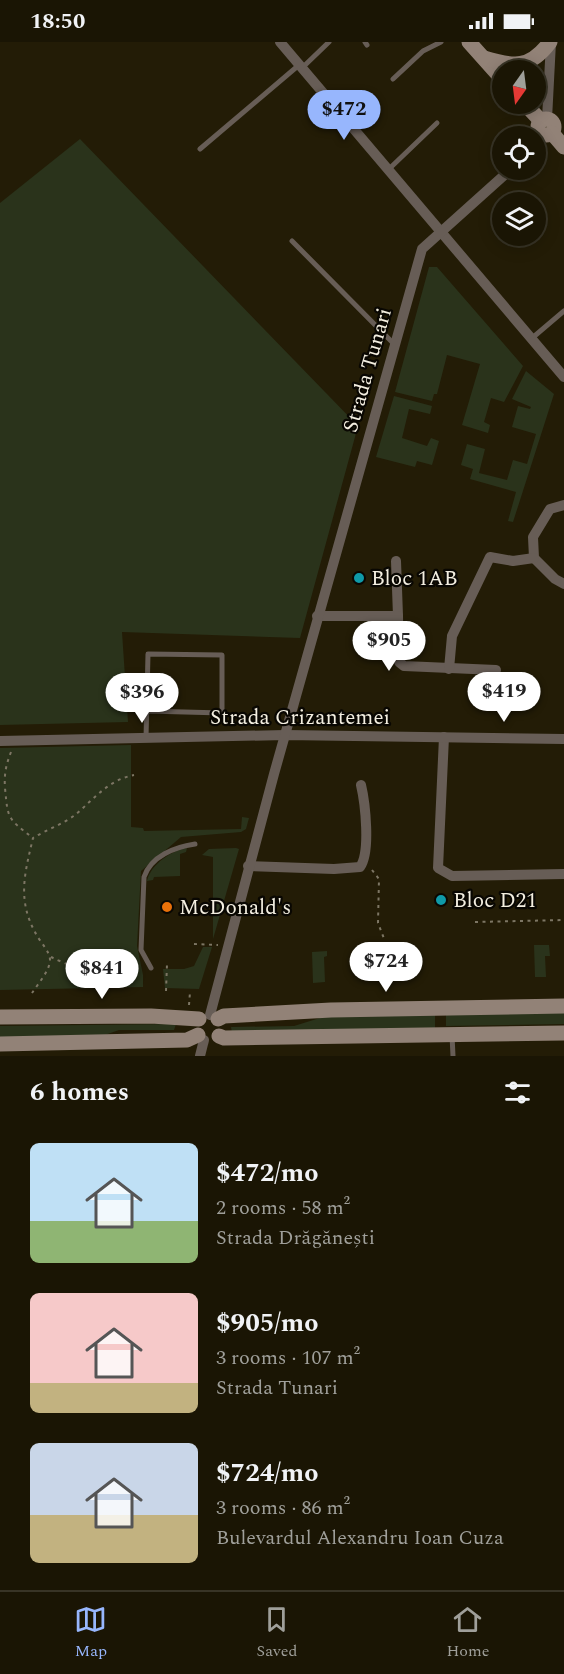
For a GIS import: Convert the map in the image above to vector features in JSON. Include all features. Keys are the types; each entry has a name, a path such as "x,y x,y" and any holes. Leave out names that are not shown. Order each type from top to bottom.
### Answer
{"main road":[{"path":"469,42 492,67"},
{"path":"484,58 518,65 531,61 551,42"},
{"path":"546,132 564,147"},
{"path":"0,1017 189,1016 209,1018 331,1010 564,1006"},
{"path":"207,1037 222,1029 209,1018"},
{"path":"207,1037 195,1029 209,1018"},
{"path":"0,1044 188,1040 207,1037 564,1033"}],"street":[{"path":"280,42 564,377"},
{"path":"544,126 551,42"},
{"name":"Strada Tunari","path":"209,1018 226,945 422,249 499,180"},
{"path":"564,505 550,509 533,537 534,558 555,579 564,584"},
{"path":"449,669 452,636 490,556 513,561 534,558"},
{"path":"396,561 399,662 404,666 496,670"},
{"path":"318,615 398,616"},
{"name":"Strada Crizantemei","path":"0,741 285,735 564,739"},
{"path":"444,737 438,868 452,876 564,874"},
{"path":"248,866 354,869 363,862 365,802 361,784"},
{"path":"200,1056 207,1037"}],"lane":[{"path":"200,149 329,42"},
{"path":"393,79 423,51 441,42"},
{"path":"388,171 437,123"},
{"path":"292,241 394,344"},
{"path":"531,339 564,311"},
{"path":"146,738 148,654 222,655 222,712 147,711"},
{"path":"151,968 141,950 144,877 147,869 176,846 195,844"},
{"path":"452,1034 453,1056"}],"path":[{"path":"15,741 4,776 6,811 13,822 33,838"},
{"path":"97,991 95,982 89,976 50,957 34,932 24,903 23,874 33,838 74,816 100,791 124,777 134,775"},
{"path":"0,779 4,776"},
{"path":"363,862 378,879 378,923 385,941"},
{"path":"475,922 564,920"},
{"path":"194,944 226,945"},
{"path":"32,993 50,964 50,957"},
{"path":"166,991 167,964"}],"green space":[{"path":"80,139 358,426 300,638 122,632 128,722 0,725 0,203"},
{"path":"429,267 437,267 523,366 504,402 491,398 484,422 490,425 488,433 462,425 480,364 447,355 437,394 434,394 432,401 395,392"},
{"path":"526,371 554,394 513,522 508,521 516,492 470,479 473,469 461,465 467,444 485,449 479,473 507,480 513,460 527,464 536,434 512,427 518,406 530,409 531,407 512,399"},
{"path":"394,396 432,406 430,414 409,409 402,438 427,446 431,438 439,441 432,465 417,461 415,467 376,457"},
{"path":"131,745 131,827 143,828 144,831 241,829 242,817 249,818 246,829 241,832 181,837 141,871 137,946 143,987 0,990 0,748"},
{"path":"187,848 186,852 180,854 180,876 154,877 153,880 147,881 153,869 162,859"},
{"path":"209,849 239,849 213,939 213,857 202,855"},
{"path":"534,945 549,945 550,956 545,956 546,977 535,977"},
{"path":"203,947 212,947 199,989 165,988 163,969 184,969 194,966"},
{"path":"327,951 327,956 324,957 325,982 313,983 312,952"},
{"path":"564,1011 564,1024 446,1026 446,1012"},
{"path":"435,1015 435,1029 232,1033 231,1027 294,1026 323,1017"},
{"path":"176,1024 174,1030 119,1030 102,1036 0,1038 0,1026"}],"place":[{"name":"Bloc 1AB","path":"359,578"},
{"name":"Bloc D21","path":"441,900"},
{"name":"McDonald's","path":"167,907"}]}
